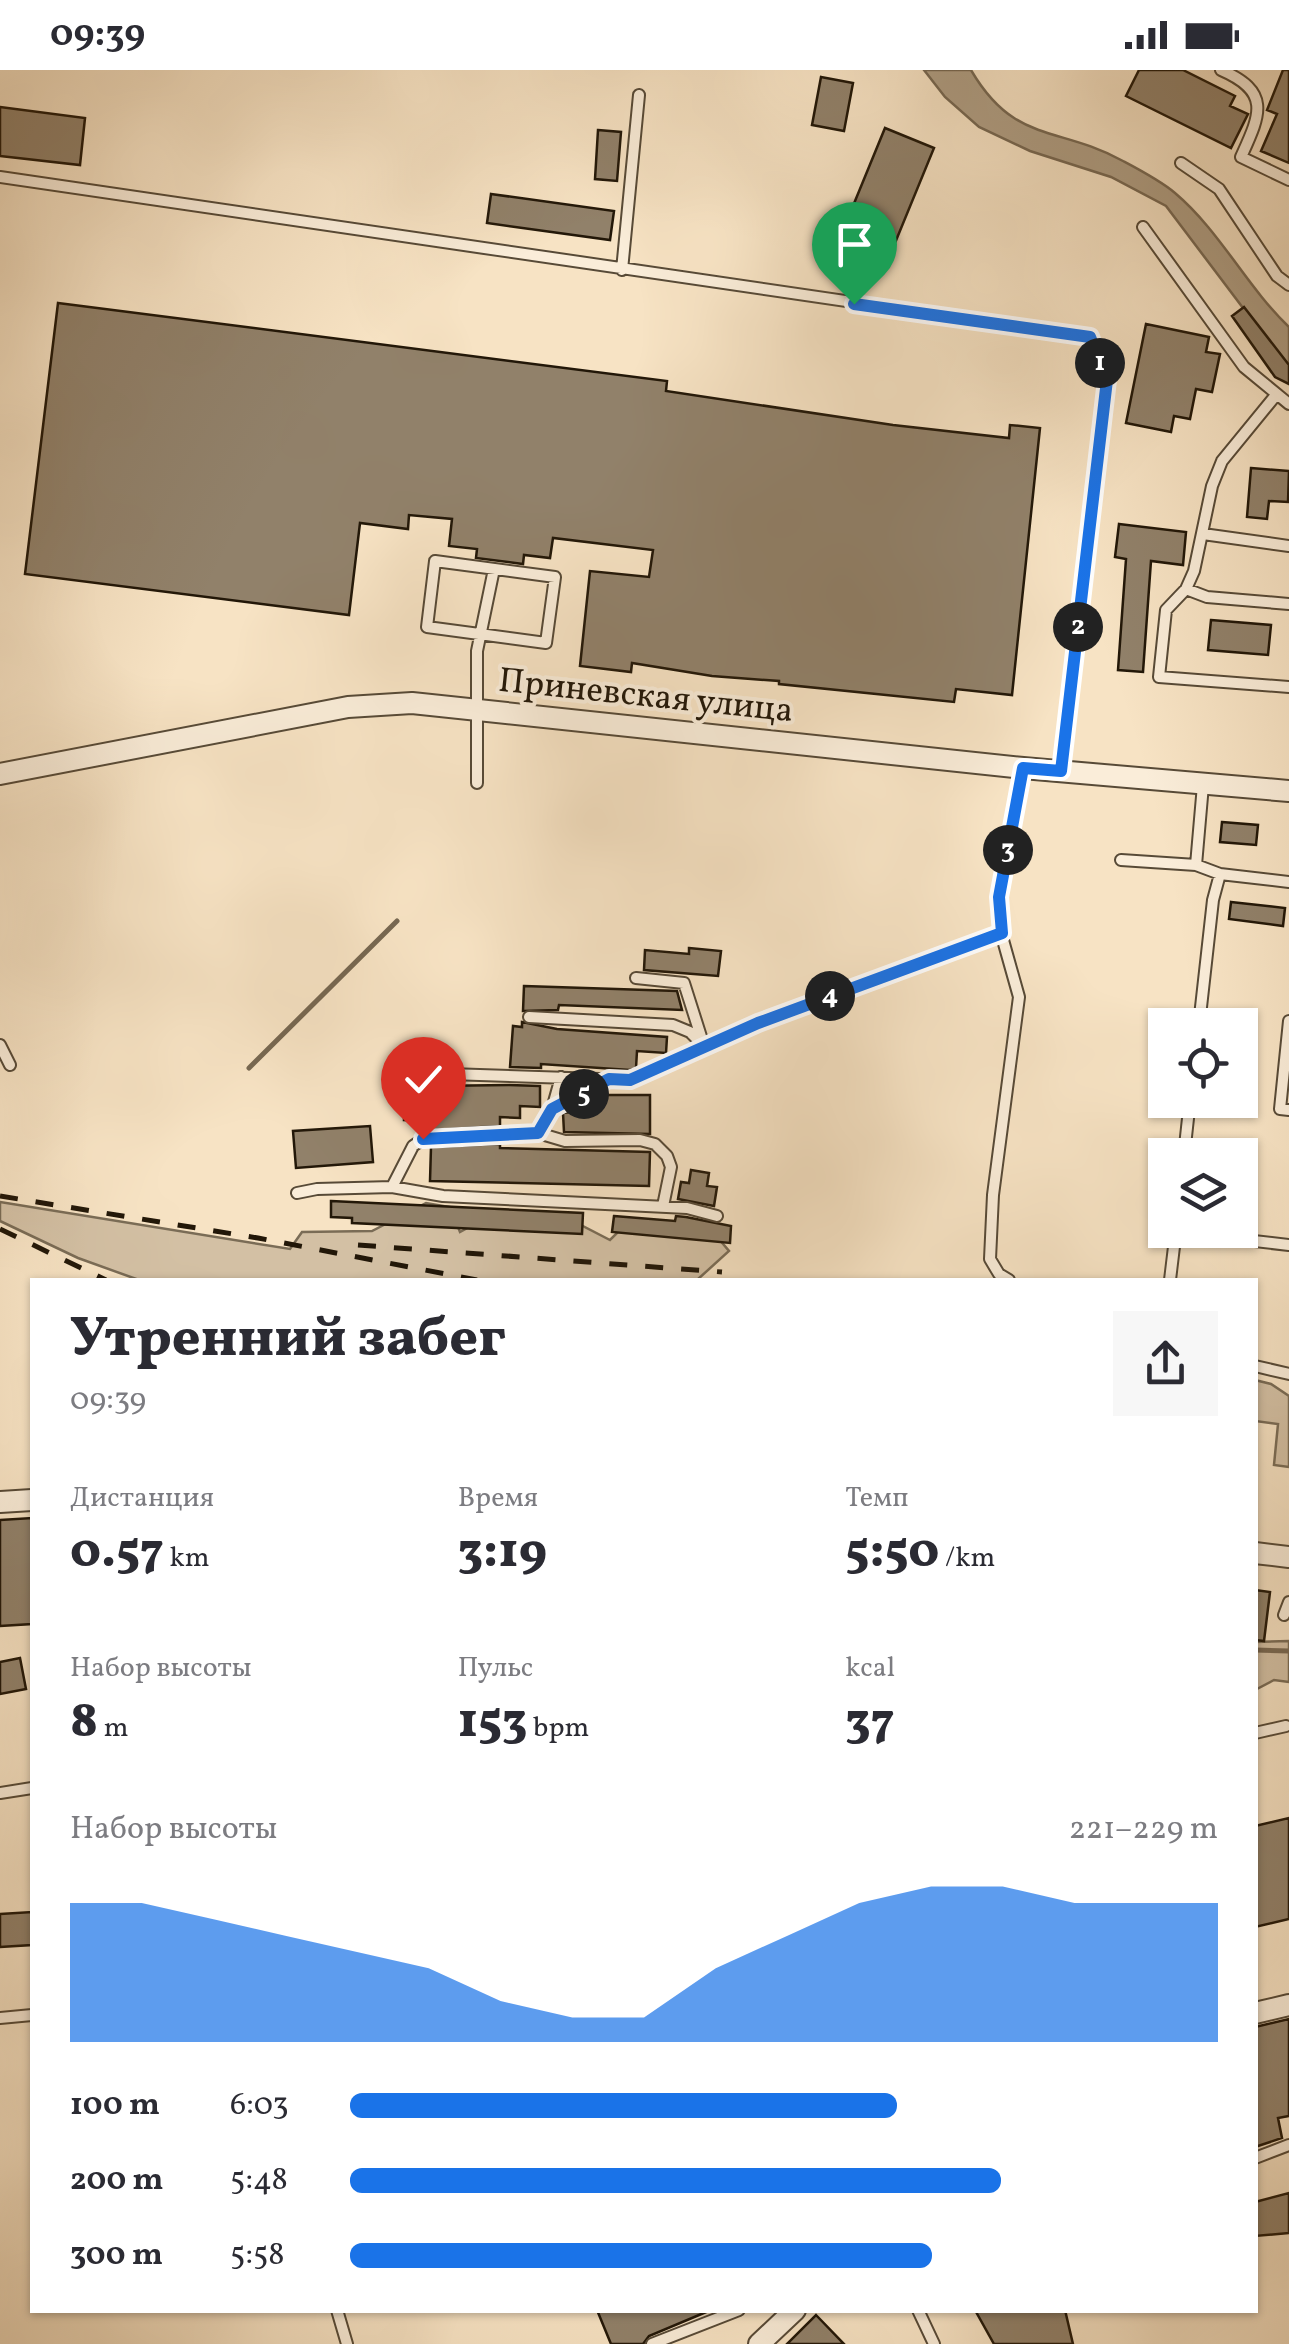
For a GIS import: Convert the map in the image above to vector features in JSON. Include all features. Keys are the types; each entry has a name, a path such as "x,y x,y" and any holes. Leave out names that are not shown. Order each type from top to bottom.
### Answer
{"street":[{"name":"Приневская улица","path":"0,774 348,707 412,703 1023,768 1289,791"},
{"path":"0,1502 30,1500"},
{"path":"1258,1553 1289,1556"},
{"path":"1258,2012 1289,2005"},
{"path":"759,2344 792,2313"}],"lane":[{"path":"1221,70 1250,85 1257,98 1256,123 1241,157 1289,180"},
{"path":"622,270 639,95"},
{"path":"1180,163 1219,190 1277,276 1289,285"},
{"path":"0,177 1090,337 1107,380 1061,771"},
{"path":"1142,227 1244,368 1289,404"},
{"path":"1276,396 1222,461 1186,588 1166,610 1158,678 1289,688"},
{"path":"1204,534 1289,546"},
{"path":"436,561 494,569 555,578 546,643 426,626 436,561"},
{"path":"477,783 477,651 494,569"},
{"path":"1186,588 1206,597 1289,604"},
{"path":"1006,1278 990,1258 992,1195 1019,997 1002,933 999,897 1023,768"},
{"path":"1196,865 1204,785"},
{"path":"1121,860 1196,865 1220,874 1289,882"},
{"path":"1200,1008 1212,900 1220,874"},
{"path":"449,1074 630,1080 758,1023 1002,933"},
{"path":"636,978 684,983 705,1047"},
{"path":"529,1017 673,1025 690,1032 705,1047"},
{"path":"1289,1021 1280,1109 1289,1110"},
{"path":"0,1046 10,1065"},
{"path":"538,1133 552,1109 561,1077"},
{"path":"552,1109 609,1079"},
{"path":"392,1187 414,1146 423,1139 538,1133 565,1141 640,1140 655,1144 667,1156 671,1168 663,1206"},
{"path":"297,1193 317,1188 392,1187 443,1196 663,1206 716,1216"},
{"path":"1258,1241 1289,1245"},
{"path":"1170,1278 1173,1248"},
{"path":"1258,1367 1289,1374"},
{"path":"1284,1615 1289,1602"},
{"path":"1258,1732 1286,1726"},
{"path":"0,1794 30,1788"},
{"path":"0,2018 30,2015"},
{"path":"1258,2157 1289,2145"},
{"path":"337,2313 347,2344"},
{"path":"652,2344 731,2313"},
{"path":"918,2313 934,2344"}],"shaded area":[{"path":"924,70 971,70 987,94 1021,122 1100,150 1175,193 1206,224 1289,327 1289,364 1166,206 1111,177 1030,151 979,127 945,97"},
{"path":"0,1202 290,1249 302,1232 372,1231 426,1203 450,1207 460,1232 482,1220 573,1221 610,1240 621,1229 707,1225 729,1251 699,1278 133,1278 78,1258 0,1221"},
{"path":"1258,1381 1289,1396 1289,1467 1274,1465 1278,1424 1258,1421"},
{"path":"1289,1641 1289,1682 1274,1680 1258,1688 1258,1642"}],"building":[{"path":"1139,70 1183,70 1235,96 1230,106 1248,114 1231,148 1126,96"},
{"path":"1283,70 1289,70 1289,163 1261,151 1277,114 1267,110"},
{"path":"821,77 853,83 844,131 812,125"},
{"path":"0,107 85,118 80,165 0,156"},
{"path":"885,128 934,148 888,260 839,240"},
{"path":"598,130 621,132 617,181 595,179"},
{"path":"491,194 614,211 610,240 487,223"},
{"path":"58,303 667,381 666,391 893,425 1009,438 1010,425 1040,428 1012,695 956,689 954,702 712,676 632,663 631,672 580,666 590,571 649,577 653,550 553,538 550,558 524,555 523,564 476,558 477,549 449,546 452,519 409,515 408,529 360,523 349,615 25,574"},
{"path":"1244,307 1289,365 1289,384 1275,377 1232,316"},
{"path":"1146,324 1209,337 1206,352 1220,354 1212,392 1196,389 1190,419 1174,416 1171,432 1126,423"},
{"path":"1251,468 1289,471 1288,502 1269,501 1267,519 1247,517"},
{"path":"1119,524 1186,532 1183,565 1151,561 1143,672 1118,670 1126,559 1115,557"},
{"path":"1211,620 1271,625 1268,655 1208,650"},
{"path":"1222,822 1258,825 1256,845 1220,842"},
{"path":"1231,902 1285,908 1283,926 1229,919"},
{"path":"689,948 721,951 718,976 644,970 645,950 689,954"},
{"path":"524,986 677,991 682,1010 559,1005 558,1010 523,1011"},
{"path":"522,1022 557,1029 667,1037 666,1053 637,1051 636,1068 630,1070 541,1064 541,1068 510,1067 513,1026 522,1027"},
{"path":"432,1086 540,1086 540,1107 520,1106 520,1118 500,1117 500,1126 432,1130 432,1121 404,1120 404,1102 431,1103"},
{"path":"602,1095 650,1095 650,1134 564,1132 563,1113 580,1111 580,1104 586,1101 603,1101"},
{"path":"370,1126 373,1162 296,1168 293,1131"},
{"path":"500,1144 500,1148 650,1152 649,1186 430,1181 431,1147"},
{"path":"691,1170 709,1173 707,1186 717,1187 714,1206 678,1199 681,1182 689,1183"},
{"path":"331,1201 583,1213 582,1234 352,1223 352,1218 331,1217"},
{"path":"614,1216 675,1221 676,1216 731,1226 730,1243 612,1232"},
{"path":"30,1518 30,1624 0,1626 0,1520"},
{"path":"1258,1590 1270,1592 1264,1641 1258,1640"},
{"path":"20,1658 26,1689 0,1694 0,1662"},
{"path":"1289,1818 1289,1919 1258,1926 1258,1825"},
{"path":"30,1912 30,1945 0,1947 0,1914"},
{"path":"1289,2019 1289,2116 1278,2118 1282,2138 1258,2146 1258,2026"},
{"path":"1289,2193 1289,2233 1258,2236 1258,2201"},
{"path":"598,2313 704,2313 649,2336 643,2344 611,2344"},
{"path":"977,2313 1066,2313 1073,2344 994,2344"},
{"path":"816,2315 844,2344 787,2344"}],"waterway":[{"path":"249,1068 397,921"},
{"path":"1258,1650 1289,1651"}],"railway":[{"path":"0,1196 258,1238 467,1278"},
{"path":"0,1229 102,1278"},
{"path":"358,1245 722,1272"}],"route":[{"path":"423,1139 538,1133 552,1109 609,1079 630,1080 758,1023 1002,933 999,897 1023,768 1061,771 1107,380 1090,337 854,304"}]}
